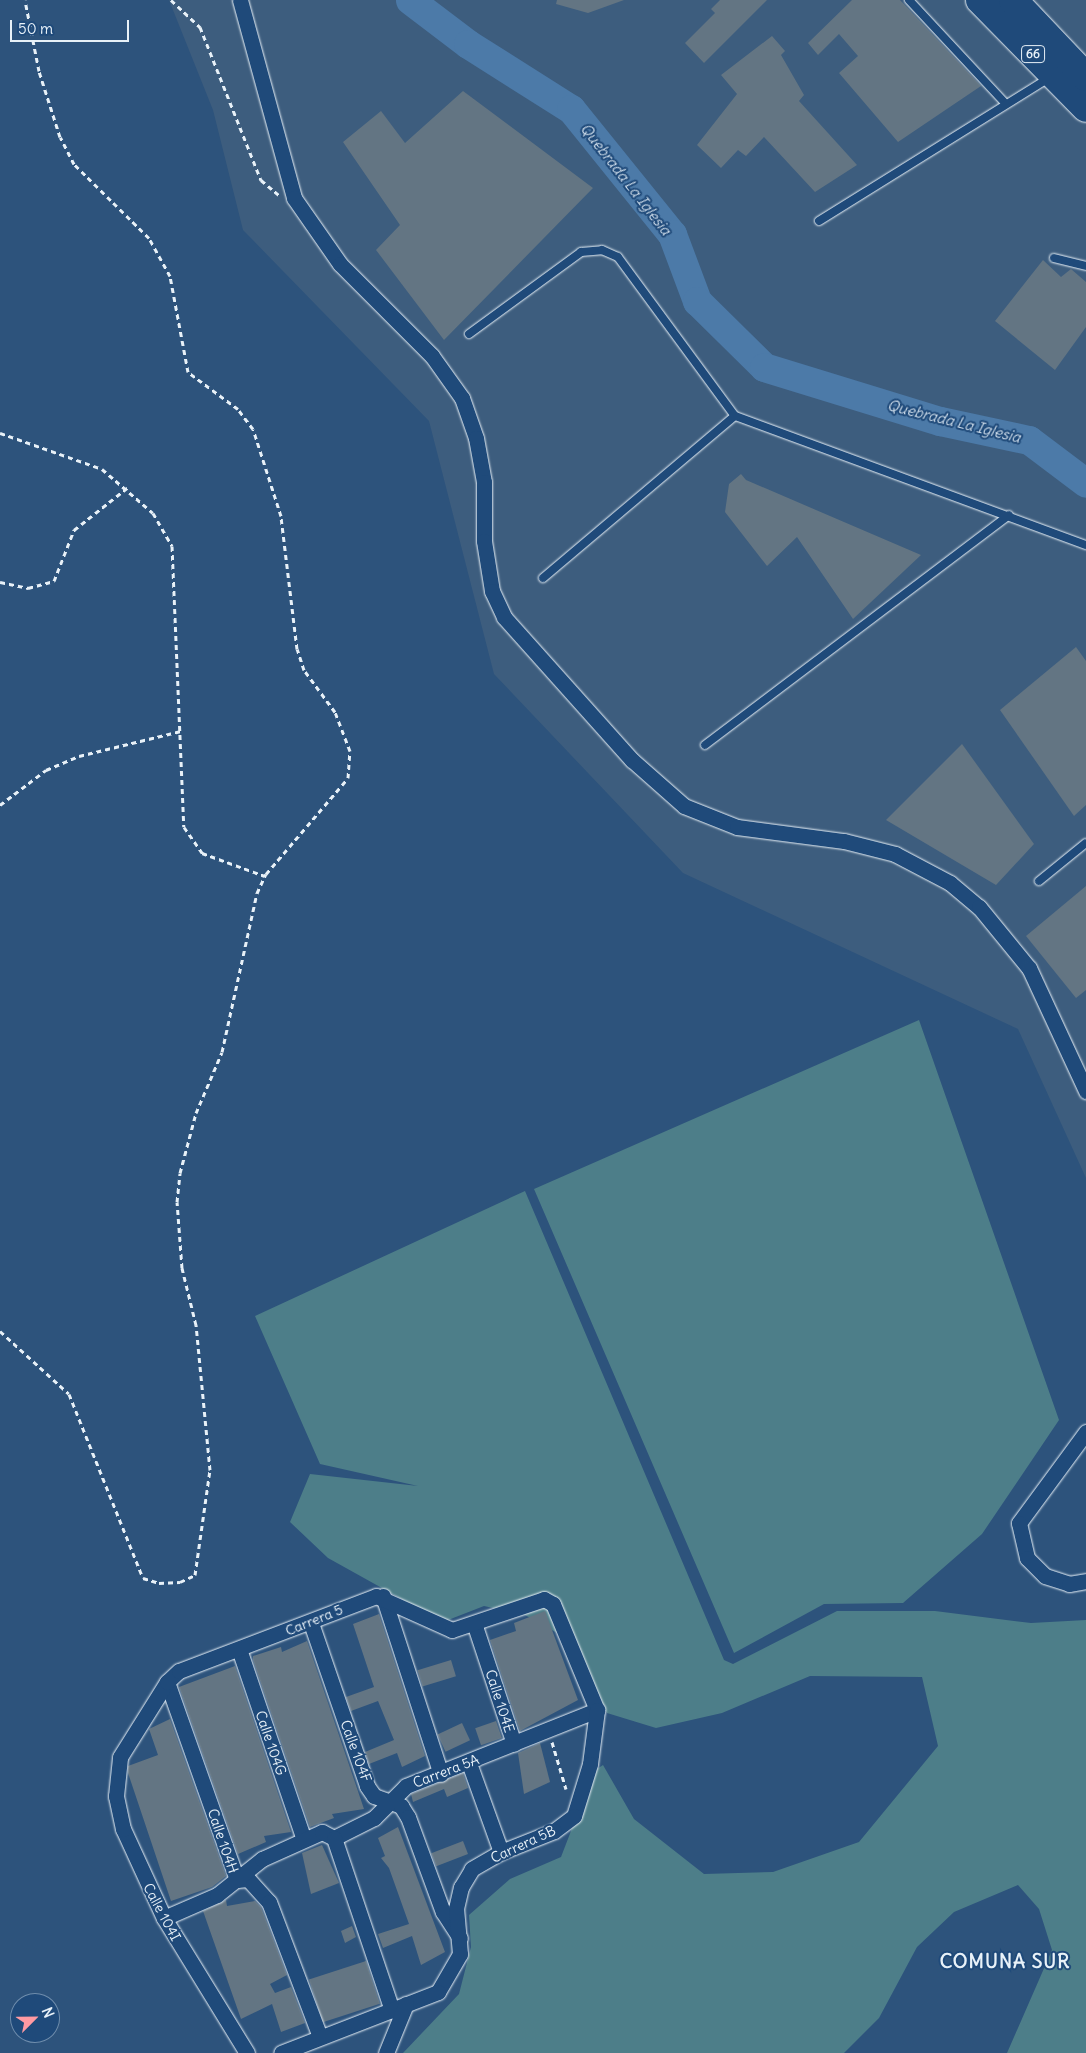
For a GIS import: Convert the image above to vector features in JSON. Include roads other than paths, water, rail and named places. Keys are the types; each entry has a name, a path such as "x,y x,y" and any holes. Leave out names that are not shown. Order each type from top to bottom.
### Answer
{"highway":[{"name":"66","path":"980,0 1086,108"},
{"name":"66","path":"1013,0 1086,77"}],"street":[{"path":"240,0 294,198 340,264 432,356 462,398 476,438 484,482 484,541 492,590 504,617 632,760 684,806 737,827 844,841 895,854 957,889 978,907 1029,968 1086,1091"},
{"path":"1086,1432 1019,1523 1027,1558 1045,1576 1069,1584 1086,1581"},
{"path":"383,1596 438,1627 452,1630 475,1626 544,1599 560,1615 597,1710"},
{"path":"383,1596 440,1774"},
{"name":"Carrera 5","path":"120,1757 167,1682 179,1671 311,1623 357,1602 383,1596"},
{"name":"Calle 104F","path":"311,1623 367,1786 374,1796 390,1800 408,1817 443,1912 462,1941"},
{"name":"Calle 104E","path":"475,1626 514,1744 549,1732 597,1710"},
{"name":"Calle 104G","path":"239,1649 303,1837"},
{"name":"Calle 104H","path":"167,1682 237,1880 248,1879 269,1902 320,2037"},
{"name":"Carrera 5B","path":"281,2053 438,1992 454,1972 462,1941 456,1908 461,1887 472,1869 501,1852 554,1831 574,1816 590,1764 597,1710"},
{"name":"Carrera 5A","path":"164,1918 216,1895 262,1859 303,1837 328,1835 374,1818 406,1786 514,1744"},
{"name":"Calle 104I","path":"120,1757 116,1796 123,1829 164,1918 247,2053"},
{"path":"469,1763 501,1852"},
{"path":"328,1835 392,2010"},
{"path":"386,2053 406,2004"}],"lane":[{"path":"909,0 1005,103"},
{"path":"819,221 1005,103 1054,75"},
{"path":"469,334 581,252 602,250 618,257 735,416 1009,515 1086,545"},
{"path":"1054,258 1086,266"},
{"path":"543,578 735,416"},
{"path":"705,745 1009,515"},
{"path":"1039,882 1086,843"}],"waterway":[{"name":"Quebrada La Iglesia","path":"410,0 468,44 571,109 672,234 697,301 764,367 940,421 1029,440 1086,483"}],"district":[{"name":"COMUNA SUR","path":"1005,1962"}]}
